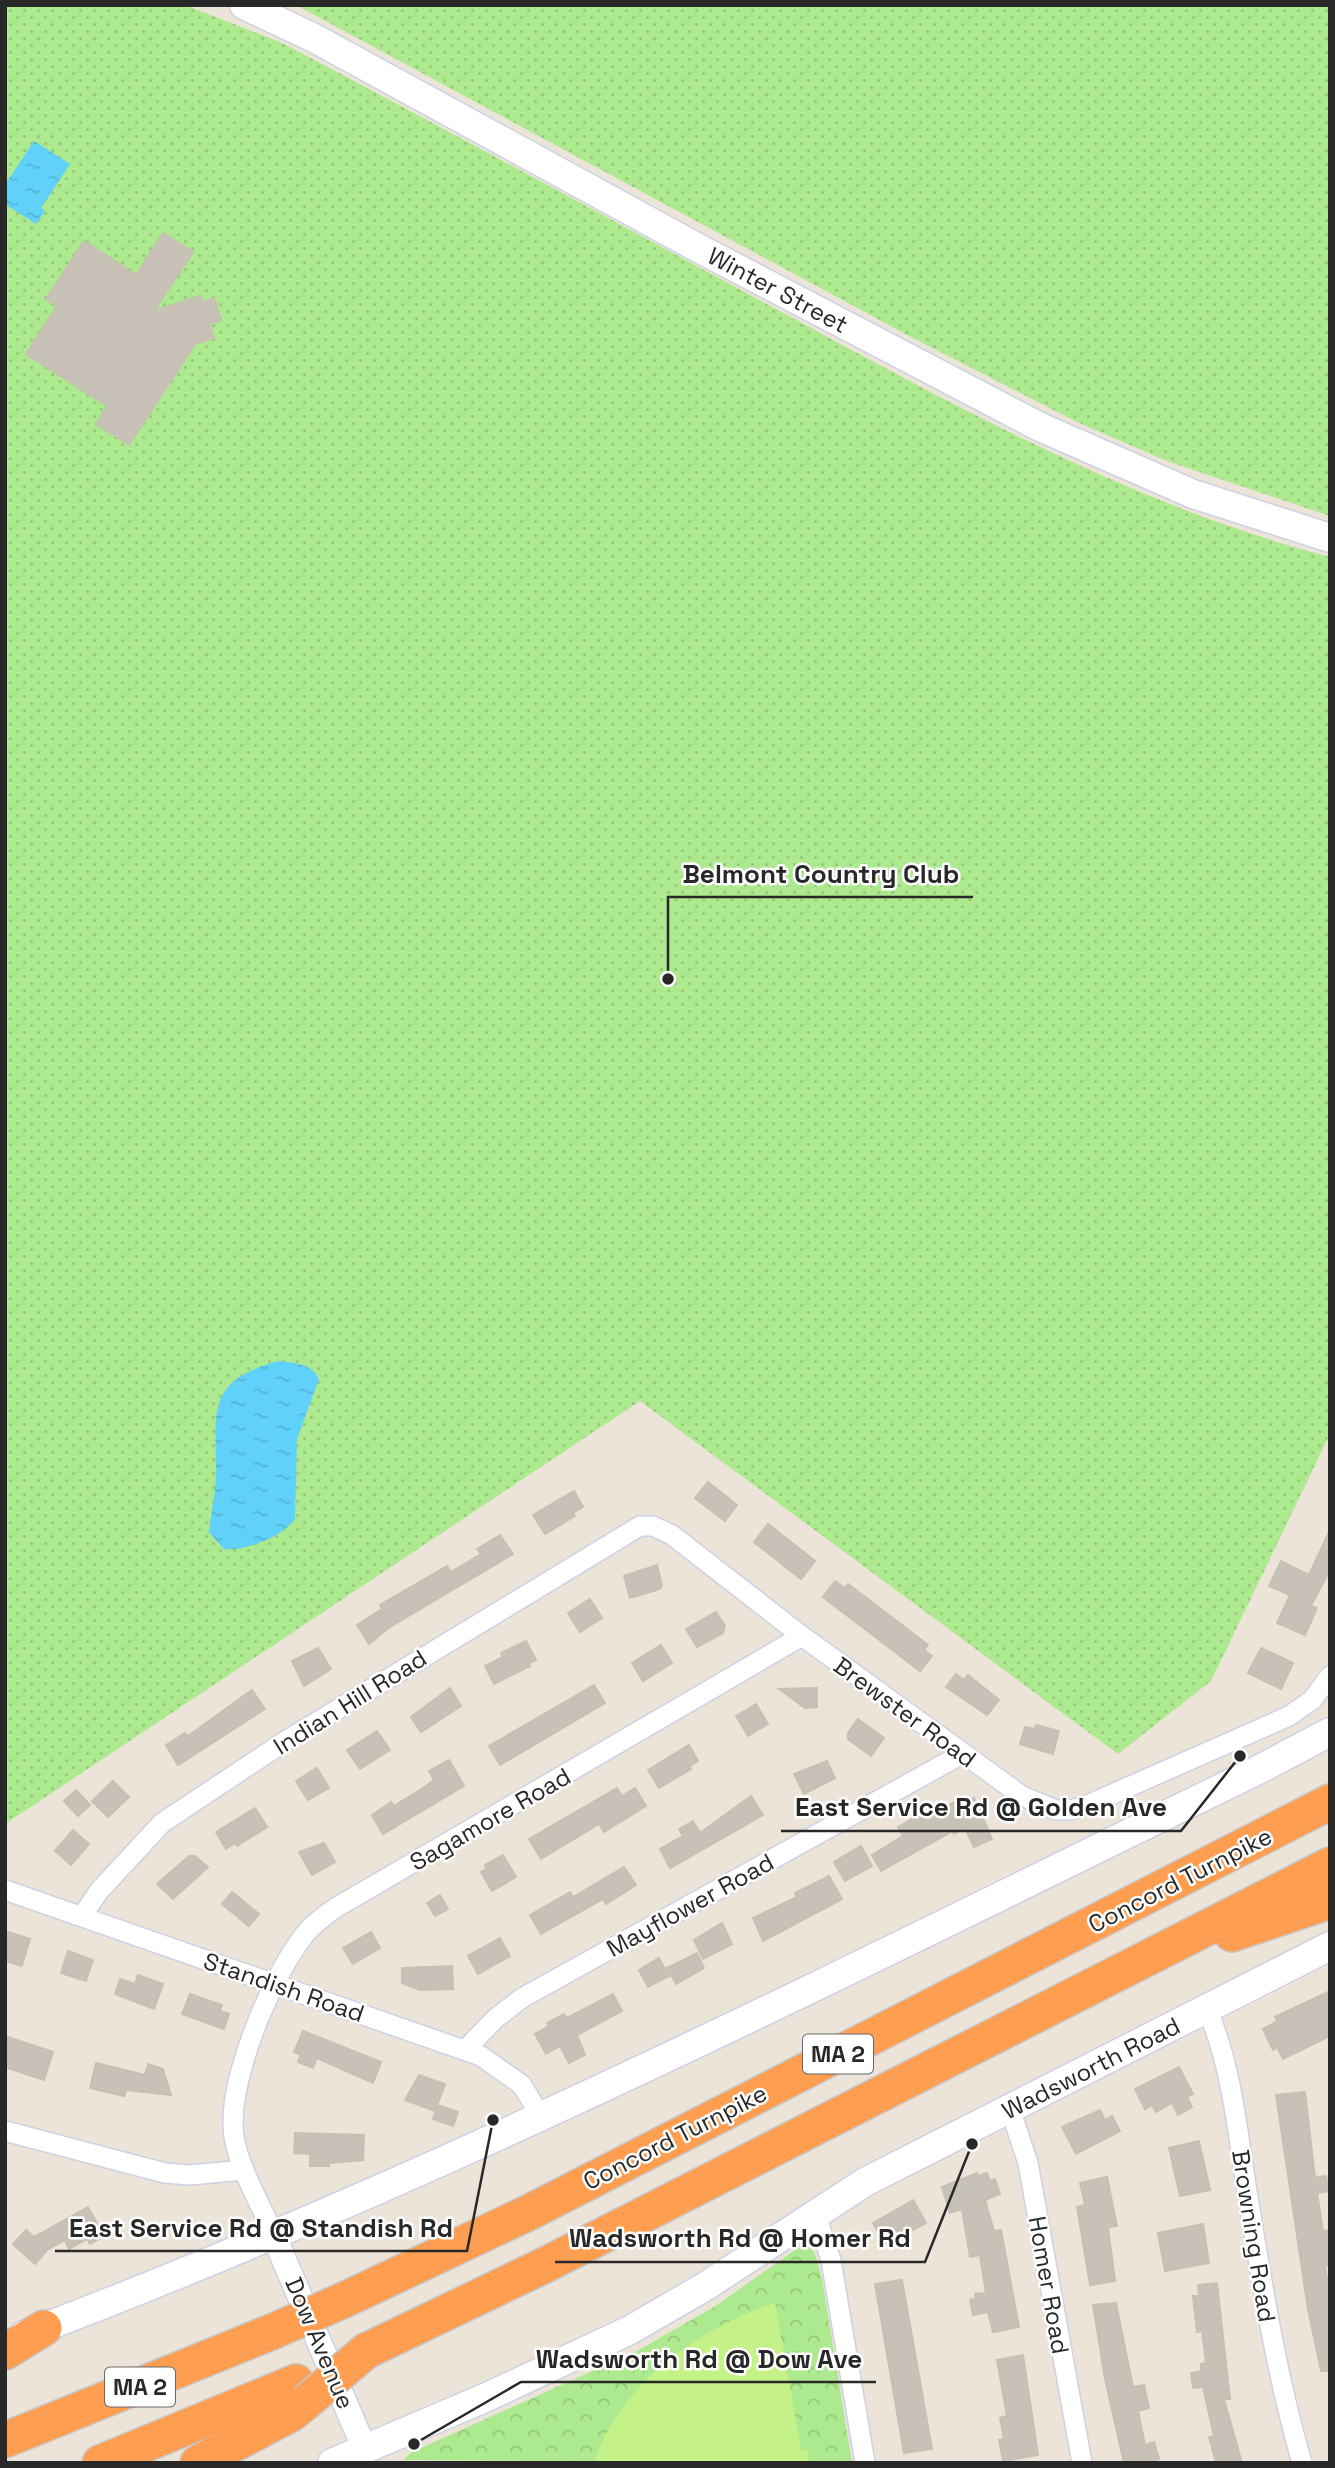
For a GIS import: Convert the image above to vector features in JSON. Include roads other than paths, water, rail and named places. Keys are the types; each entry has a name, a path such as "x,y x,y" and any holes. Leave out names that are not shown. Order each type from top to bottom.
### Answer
{"highway":[{"name":"Concord Turnpike","path":"5,2440 274,2331 530,2212 1330,1802"},
{"name":"MA 2","path":"100,2463 301,2392 366,2351 545,2265 1330,1865"},
{"path":"1142,1962 1330,1901"},
{"path":"5,2352 44,2328"},
{"path":"198,2463 291,2414 301,2392"}],"main road":[{"name":"Winter Street","path":"244,5 337,50 700,249 1040,428 1193,494 1330,538"},
{"path":"5,2343 274,2236 541,2117 1246,1776 1330,1732"},
{"name":"Wadsworth Road","path":"332,2463 368,2456 630,2330 706,2286 865,2182 1330,1946"}],"street":[{"name":"Brewster Road","path":"647,1525 659,1527 672,1535 802,1636 962,1754 1031,1801 1048,1808 1071,1810 1099,1801 1289,1716 1312,1700 1329,1678"},
{"name":"Indian Hill Road","path":"82,1916 99,1891 162,1823 332,1712 627,1532 647,1525"},
{"name":"Sagamore Road","path":"243,2064 275,1985 307,1932 337,1907 802,1636"},
{"name":"Mayflower Road","path":"466,2049 495,2019 522,1998 962,1754"},
{"name":"Standish Road","path":"5,1890 466,2049 490,2060 514,2078 527,2092 541,2117"},
{"name":"Browning Road","path":"1207,2009 1227,2066 1269,2330 1302,2463"},
{"name":"Dow Avenue","path":"243,2064 233,2116 235,2141 244,2170 368,2456"},
{"name":"Homer Road","path":"1010,2109 1028,2163 1082,2463"},
{"path":"5,2131 165,2173 190,2175 244,2170"},
{"path":"815,2213 831,2260 864,2463"}],"water":[{"path":"34,141 70,164 41,208 45,211 36,224 5,204 5,185"},
{"path":"278,1361 307,1367 319,1379 297,1439 295,1519 281,1532 262,1542 242,1548 224,1549 209,1532 215,1488 216,1432 220,1401 238,1378"}],"place":[{"name":"Belmont Country Club","path":"668,979"},
{"name":"East Service Rd @ Golden Ave","path":"1240,1756"},
{"name":"East Service Rd @ Standish Rd","path":"493,2120"},
{"name":"Wadsworth Rd @ Homer Rd","path":"972,2144"},
{"name":"Wadsworth Rd @ Dow Ave","path":"414,2444"}]}
